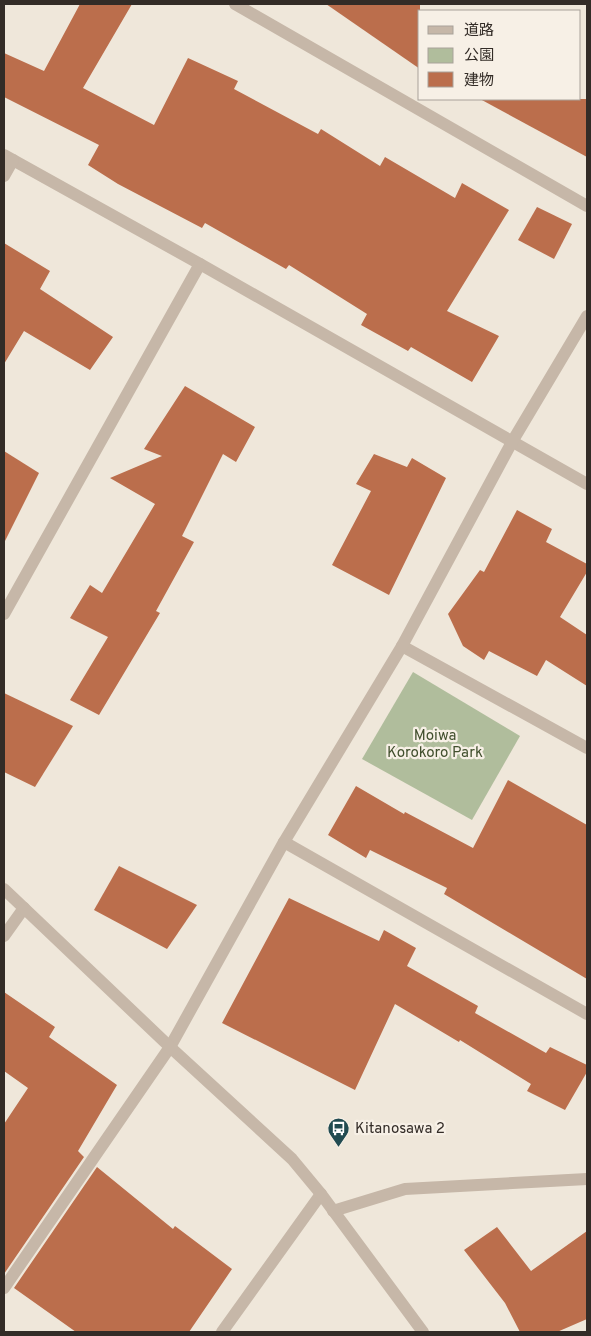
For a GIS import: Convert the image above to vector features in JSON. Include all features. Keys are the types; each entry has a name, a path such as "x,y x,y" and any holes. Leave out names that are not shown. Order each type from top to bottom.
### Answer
{"street":[{"path":"235,4 587,206"},
{"path":"4,176 8,158 200,264 587,484"},
{"path":"4,614 200,264"},
{"path":"4,1288 170,1047 284,842 402,646 512,442 587,316"},
{"path":"402,646 587,748"},
{"path":"284,842 587,1014"},
{"path":"4,889 170,1047 292,1159 321,1194 423,1332"},
{"path":"4,936 24,908"},
{"path":"333,1211 405,1189 587,1178"},
{"path":"222,1332 321,1194"}],"green space":[{"name":"Moiwa Korokoro Park","path":"413,672 520,736 472,820 362,759"}],"building":[{"path":"80,4 132,4 83,88 154,125 188,58 238,81 234,89 318,134 321,129 380,166 385,157 455,198 462,183 509,210 447,311 499,336 472,382 411,347 408,351 361,325 367,314 289,265 286,269 205,223 202,228 118,184 88,165 99,145 4,97 4,53 44,71"},
{"path":"326,4 420,4 420,10 418,10 418,68"},
{"path":"587,99 587,157 482,100"},
{"path":"537,207 572,224 554,259 518,240"},
{"path":"4,243 50,271 40,289 113,337 90,370 24,331 4,364"},
{"path":"185,386 255,427 236,462 223,454 182,536 194,542 156,611 160,613 99,715 70,700 108,637 70,618 90,585 102,593 155,504 110,478 162,456 144,449"},
{"path":"4,451 39,473 4,543"},
{"path":"374,454 407,467 412,458 446,478 389,595 332,565 371,491 356,484"},
{"path":"517,510 552,529 546,542 587,564 587,572 560,617 587,635 587,686 546,660 537,676 489,651 484,660 463,646 448,614 480,570 484,572"},
{"path":"4,693 73,726 35,787 4,772"},
{"path":"508,780 587,825 587,979 444,894 447,888 370,850 366,858 328,835 356,786 404,814 405,812 473,848"},
{"path":"119,866 197,905 167,949 94,910"},
{"path":"289,898 379,941 384,930 416,948 407,966 478,1006 475,1013 546,1053 550,1047 587,1065 587,1072 565,1110 527,1091 531,1084 460,1040 459,1042 395,1004 355,1090 222,1023"},
{"path":"4,992 55,1027 49,1037 117,1085 78,1151 84,1157 4,1274 4,1124 28,1088 4,1071"},
{"path":"97,1167 173,1229 175,1226 232,1269 189,1332 76,1332 14,1288"},
{"path":"497,1227 531,1271 587,1231 587,1319 557,1332 520,1332 505,1303 464,1250"}],"place":[{"name":"Kitanosawa 2","path":"339,1147"}]}
